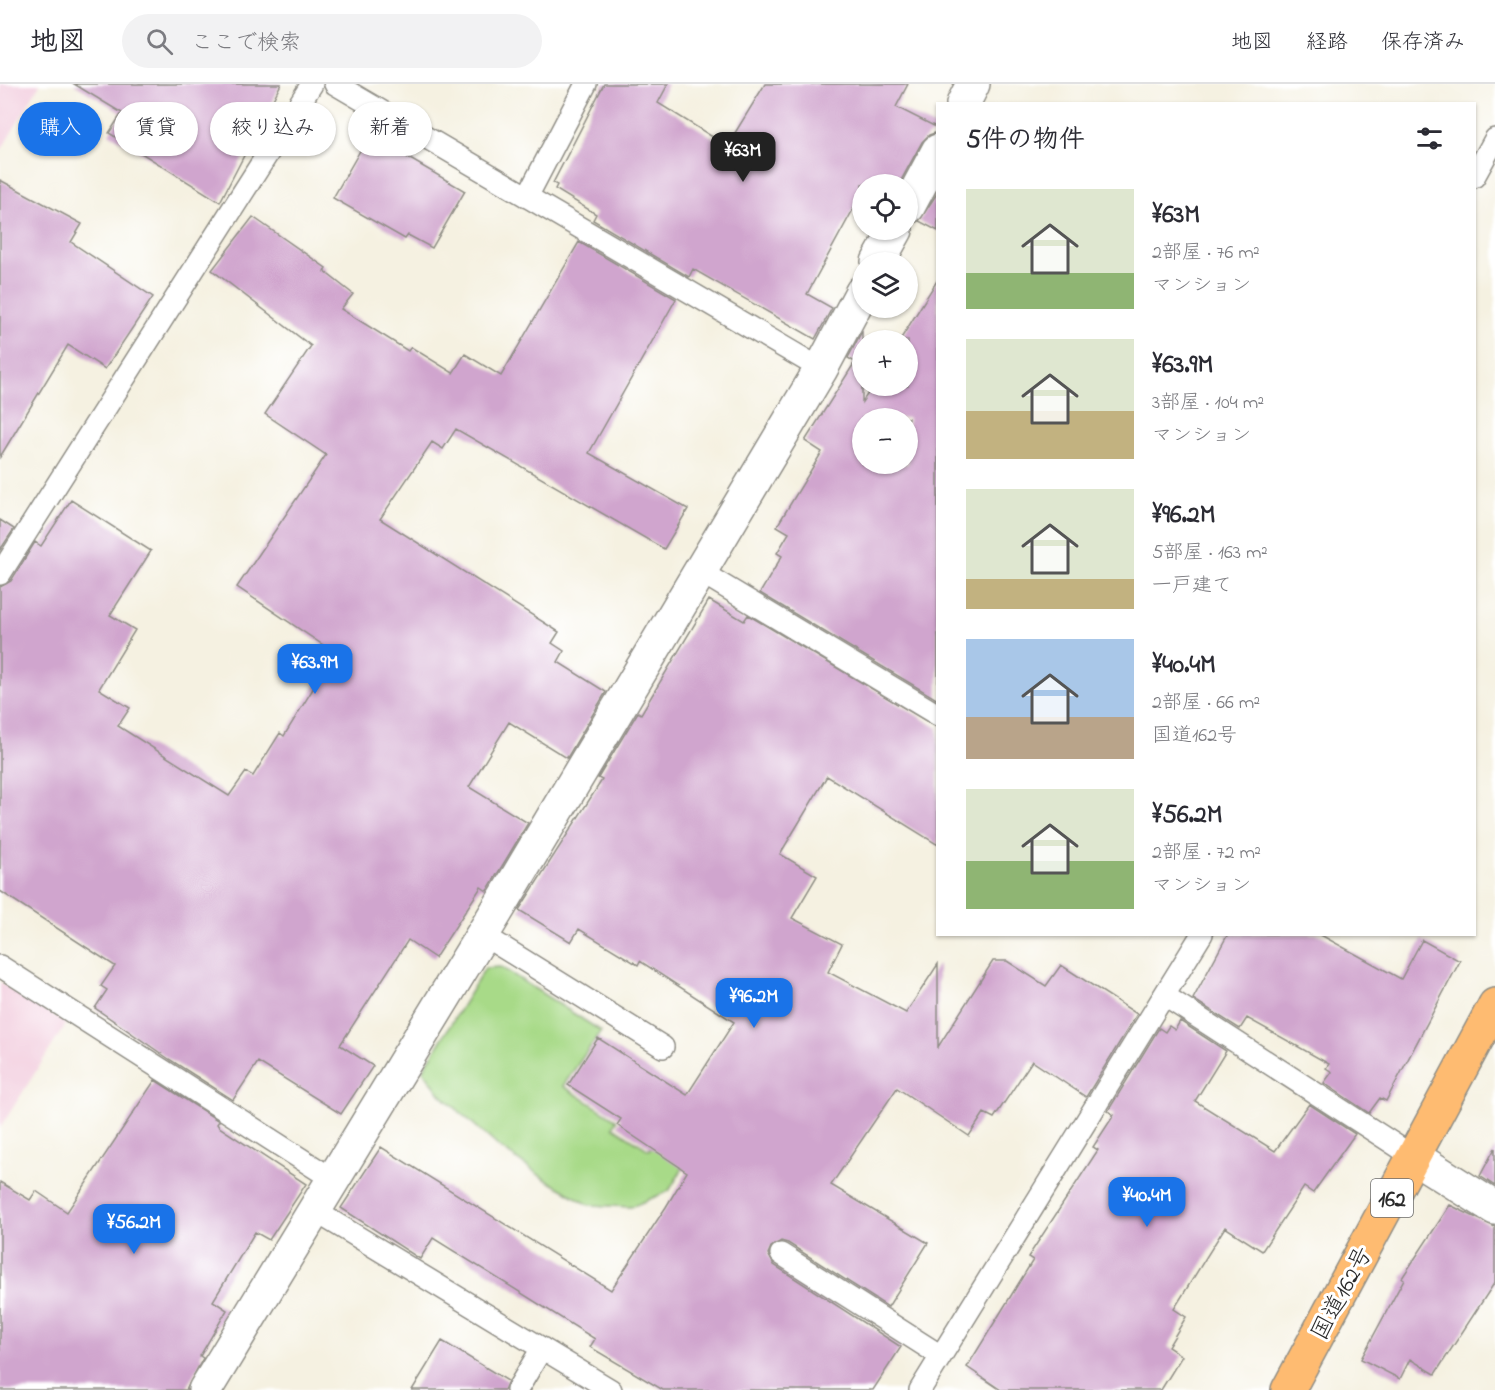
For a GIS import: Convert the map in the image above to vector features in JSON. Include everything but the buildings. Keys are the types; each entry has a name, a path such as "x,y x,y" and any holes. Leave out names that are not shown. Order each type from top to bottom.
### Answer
{"highway":[{"name":"国道162号","path":"1288,1390 1495,1005"}],"street":[{"path":"964,102 973,84"},
{"path":"918,188 936,155"},
{"path":"206,1390 483,935 821,369 852,311"},
{"path":"1414,1157 1495,1209"}],"lane":[{"path":"0,574 312,84"},
{"path":"335,84 821,369"},
{"path":"527,197 586,84"},
{"path":"1476,173 1495,139"},
{"path":"699,571 936,714"},
{"path":"483,935 663,1047"},
{"path":"920,1390 1201,936"},
{"path":"0,966 334,1180"},
{"path":"1165,996 1414,1157"},
{"path":"315,1211 611,1390"},
{"path":"781,1254 941,1356"},
{"path":"517,1390 542,1348"}],"shaded area":[{"path":"0,84 40,84 29,102 18,102 18,121 0,152"},
{"path":"0,982 66,1024 0,1128"}],"green space":[{"path":"501,967 601,1031 563,1086 617,1120 613,1127 649,1150 683,1096 715,1115 669,1191 631,1207 589,1205 545,1179 499,1147 441,1095 423,1070 485,968"}]}
